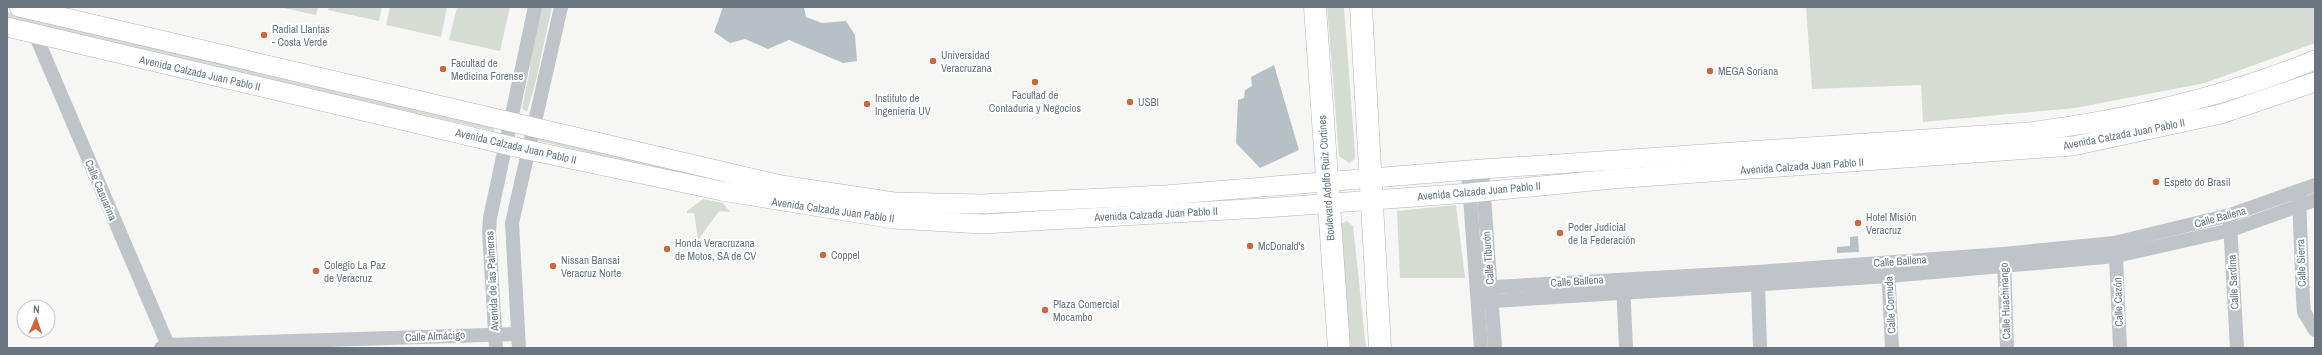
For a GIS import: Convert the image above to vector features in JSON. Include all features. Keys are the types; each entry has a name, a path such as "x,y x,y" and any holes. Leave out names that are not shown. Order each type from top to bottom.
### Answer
{"main road":[{"name":"Avenida Calzada Juan Pablo II","path":"19,7 533,128 722,182 879,200 982,204 1165,195 1475,169 2028,132 2100,122 2212,94 2314,62"},
{"name":"Boulevard Adolfo Ruiz Cortines","path":"1315,7 1326,182 1339,348"},
{"path":"1361,7 1370,199 1380,348"},
{"name":"Avenida Calzada Juan Pablo II","path":"7,27 528,150 722,182 894,219 983,224 1328,203 1476,192 1612,179 2073,146 2221,114 2315,82"},
{"path":"1718,153 1718,172"},
{"path":"982,204 983,224"}],"street":[{"name":"Avenida de las Palmeras","path":"496,348 488,231 535,7"},
{"name":"Avenida de las Palmeras","path":"519,348 511,237 512,223 561,7"},
{"name":"Calle Casuarina","path":"35,34 164,346"},
{"name":"Calle Tiburón","path":"1475,169 1484,294 1495,348"},
{"name":"Calle Ballena","path":"1484,294 1623,285 1758,272 1888,262 2116,256 2231,230 2299,199 2315,186"},
{"name":"Calle Ballena","path":"1623,285 1758,285 1889,276 2114,243 2299,199 2315,200"},
{"name":"Calle Sierra","path":"2299,199 2304,312 2315,330"},
{"name":"Calle Sardina","path":"2230,215 2237,348"},
{"name":"Calle Cazón","path":"2116,256 2120,348"},
{"name":"Calle Huachinango","path":"2004,260 2007,348"},
{"name":"Calle Cornuda","path":"1888,262 1892,348"},
{"path":"1623,285 1626,348"},
{"path":"1758,285 1760,348"},
{"name":"Calle Tiburón","path":"1481,348 1484,294"},
{"name":"Calle Almácigo","path":"164,346 403,343 495,334 518,334"}],"shaded area":[{"path":"279,7 318,7 316,15"},
{"path":"329,7 382,7 379,21 328,10"},
{"path":"390,7 447,7 441,37 386,25"},
{"path":"457,7 510,7 500,51 449,40"},
{"path":"538,7 552,7 535,84 527,112 522,108 529,74"},
{"path":"723,7 804,7 806,17 822,23 846,21 855,35 857,61 843,63 789,40 768,49 745,39 730,43 714,32"},
{"path":"1327,7 1344,7 1355,153 1355,159 1349,163 1339,156"},
{"path":"1806,7 2315,7 2315,43 2205,83 2075,108 1923,122 1921,85 1812,89"},
{"path":"7,12 494,126 494,131 7,20"},
{"path":"1274,65 1299,150 1260,168 1236,143 1238,100 1244,98 1245,90 1252,86 1251,77"},
{"path":"538,137 714,178 711,181 539,141"},
{"path":"703,199 723,203 730,212 719,211 698,240 694,213 687,213 687,211"},
{"path":"1456,205 1465,278 1400,278 1397,211"},
{"path":"1347,221 1353,226 1366,348 1347,348 1338,225"},
{"path":"1858,236 1859,252 1837,253 1837,247 1850,246 1850,237"}],"place":[{"name":"Radial Llantas - Costa Verde","path":"264,35"},
{"name":"Universidad Veracruzana","path":"933,61"},
{"name":"Facultad de Medicina Forense","path":"443,69"},
{"name":"MEGA Soriana","path":"1710,71"},
{"name":"Facultad de Contaduría y Negocios","path":"1035,82"},
{"name":"USBI","path":"1130,102"},
{"name":"Instituto de Ingeniería UV","path":"867,104"},
{"name":"Espeto do Brasil","path":"2156,182"},
{"name":"Hotel Misión Veracruz","path":"1858,223"},
{"name":"Poder Judicial de la Federación","path":"1560,233"},
{"name":"McDonald's","path":"1250,246"},
{"name":"Honda Veracruzana de Motos, SA de CV","path":"667,249"},
{"name":"Coppel","path":"823,255"},
{"name":"Nissan Bansai Veracruz Norte","path":"553,266"},
{"name":"Colegio La Paz de Veracruz","path":"316,271"},
{"name":"Plaza Comercial Mocambo","path":"1045,310"}]}
